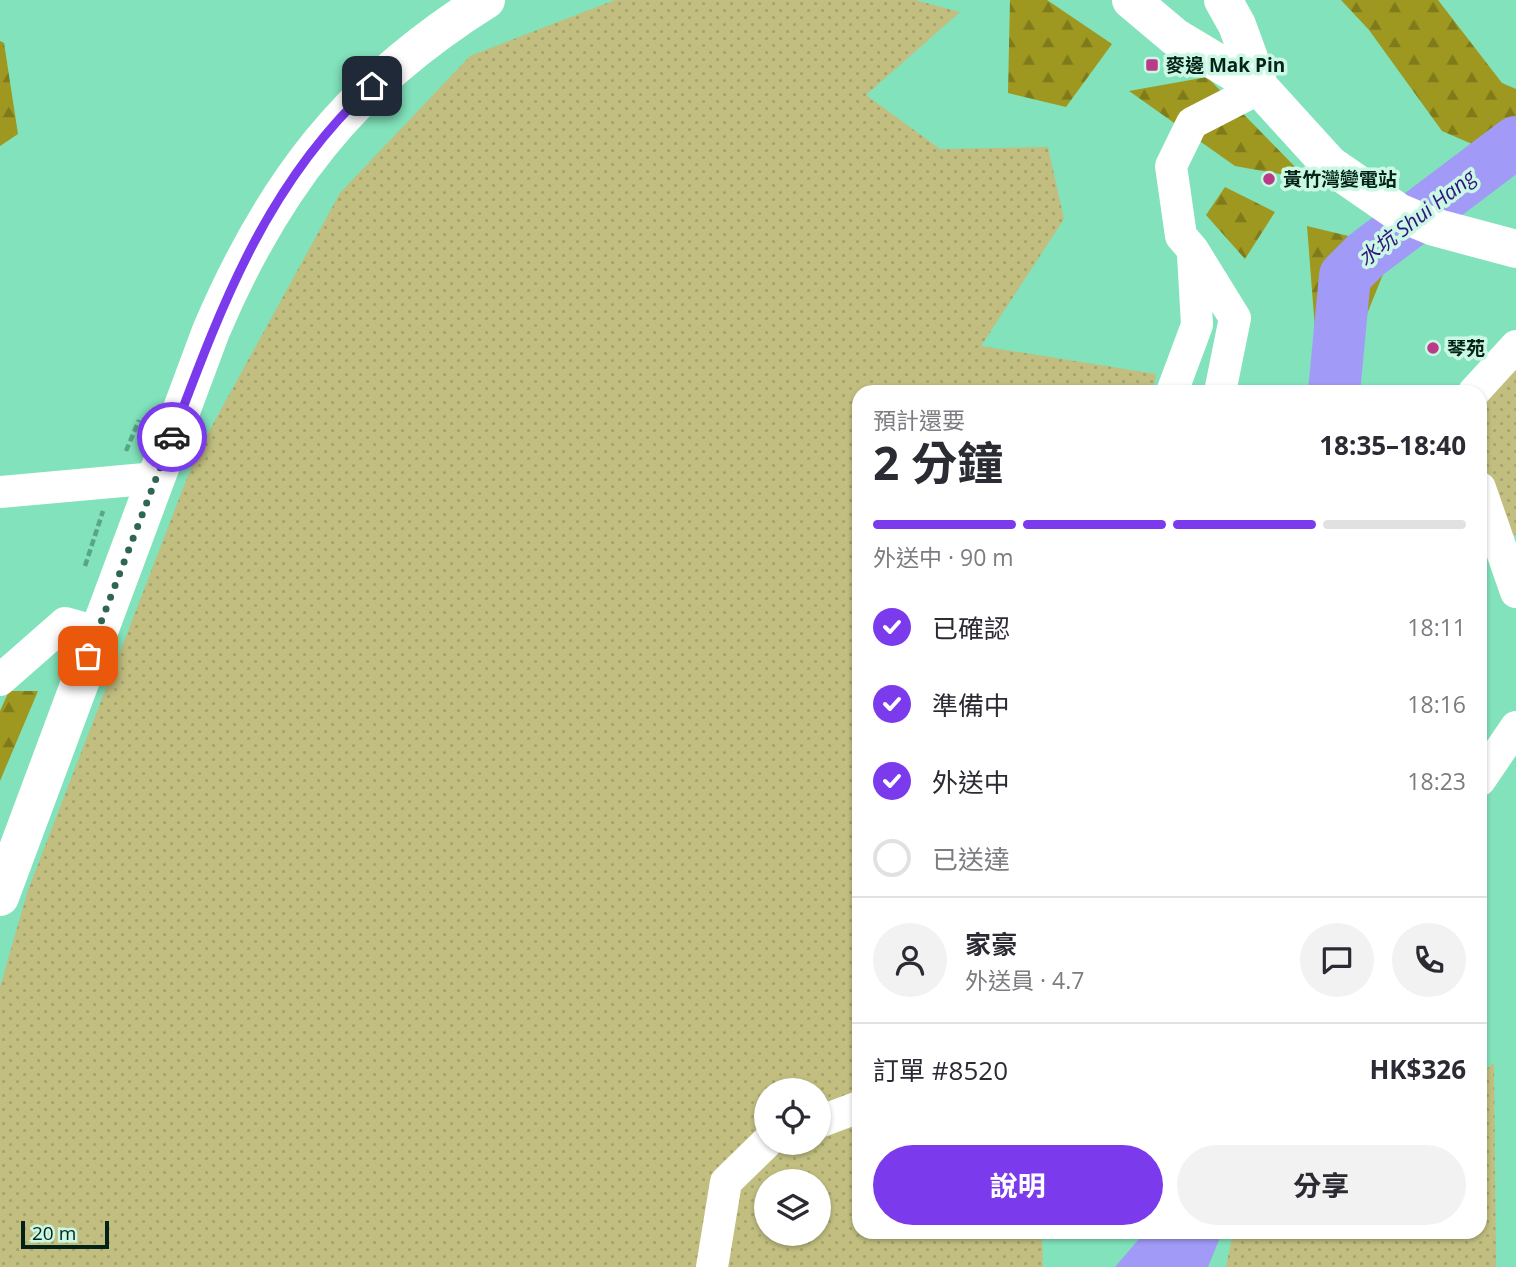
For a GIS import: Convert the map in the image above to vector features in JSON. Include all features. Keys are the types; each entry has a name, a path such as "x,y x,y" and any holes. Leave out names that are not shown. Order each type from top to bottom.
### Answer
{"main road":[{"path":"0,897 97,632 228,291 284,191 315,148 357,99 419,45 486,0"},
{"path":"1131,0 1175,37 1260,88 1330,165 1398,212 1434,227 1516,249"},
{"path":"1223,0 1237,25 1260,88"}],"street":[{"path":"1221,385 1235,318 1193,250 1181,236 1171,166 1192,123 1260,88"},
{"path":"1175,385 1197,325 1193,250"},
{"path":"1480,385 1516,346"},
{"path":"0,492 156,478"},
{"path":"1487,508 1516,592"},
{"path":"0,680 65,623 97,632"},
{"path":"1487,770 1516,727"},
{"path":"831,1118 852,1110"},
{"path":"712,1267 726,1181 754,1154"}],"path":[{"path":"83,571 113,481 138,423"}],"shaded area":[{"path":"615,0 915,0 960,12 866,95 940,149 1048,147 1064,219 981,346 1156,374 1154,385 852,385 852,1239 1042,1239 1043,1267 0,1267 0,987 28,890 196,455 340,193 470,56"},
{"path":"1516,364 1516,535 1487,533 1487,394 1495,379"},
{"path":"1494,1063 1496,1267 1226,1267 1232,1239 1487,1239 1487,1068"},
{"path":"1139,1239 1219,1239 1208,1267 1115,1267"}],"green space":[{"path":"1010,0 1047,0 1112,44 1066,107 1008,93"},
{"path":"1341,0 1438,0 1502,83 1516,89 1516,163 1442,131 1369,30"},
{"path":"0,41 4,43 18,134 0,146"},
{"path":"1207,77 1307,179 1235,166 1129,91"},
{"path":"1225,187 1275,212 1245,259 1206,215"},
{"path":"1307,226 1394,247 1338,385 1315,385 1316,342"},
{"path":"9,691 38,691 0,781 0,711"}],"waterway":[{"name":"水坑 Shui Hang","path":"1335,385 1345,276 1366,255 1516,142"}],"way so far":[{"path":"88,656 172,437"}],"place":[{"name":"麥邊 Mak Pin","path":"1152,65"},
{"name":"黃竹灣變電站","path":"1269,179"},
{"name":"琴苑","path":"1433,348"}],"route":[{"path":"172,437 211,331 244,257 261,227 307,158 357,99 372,86"}]}
